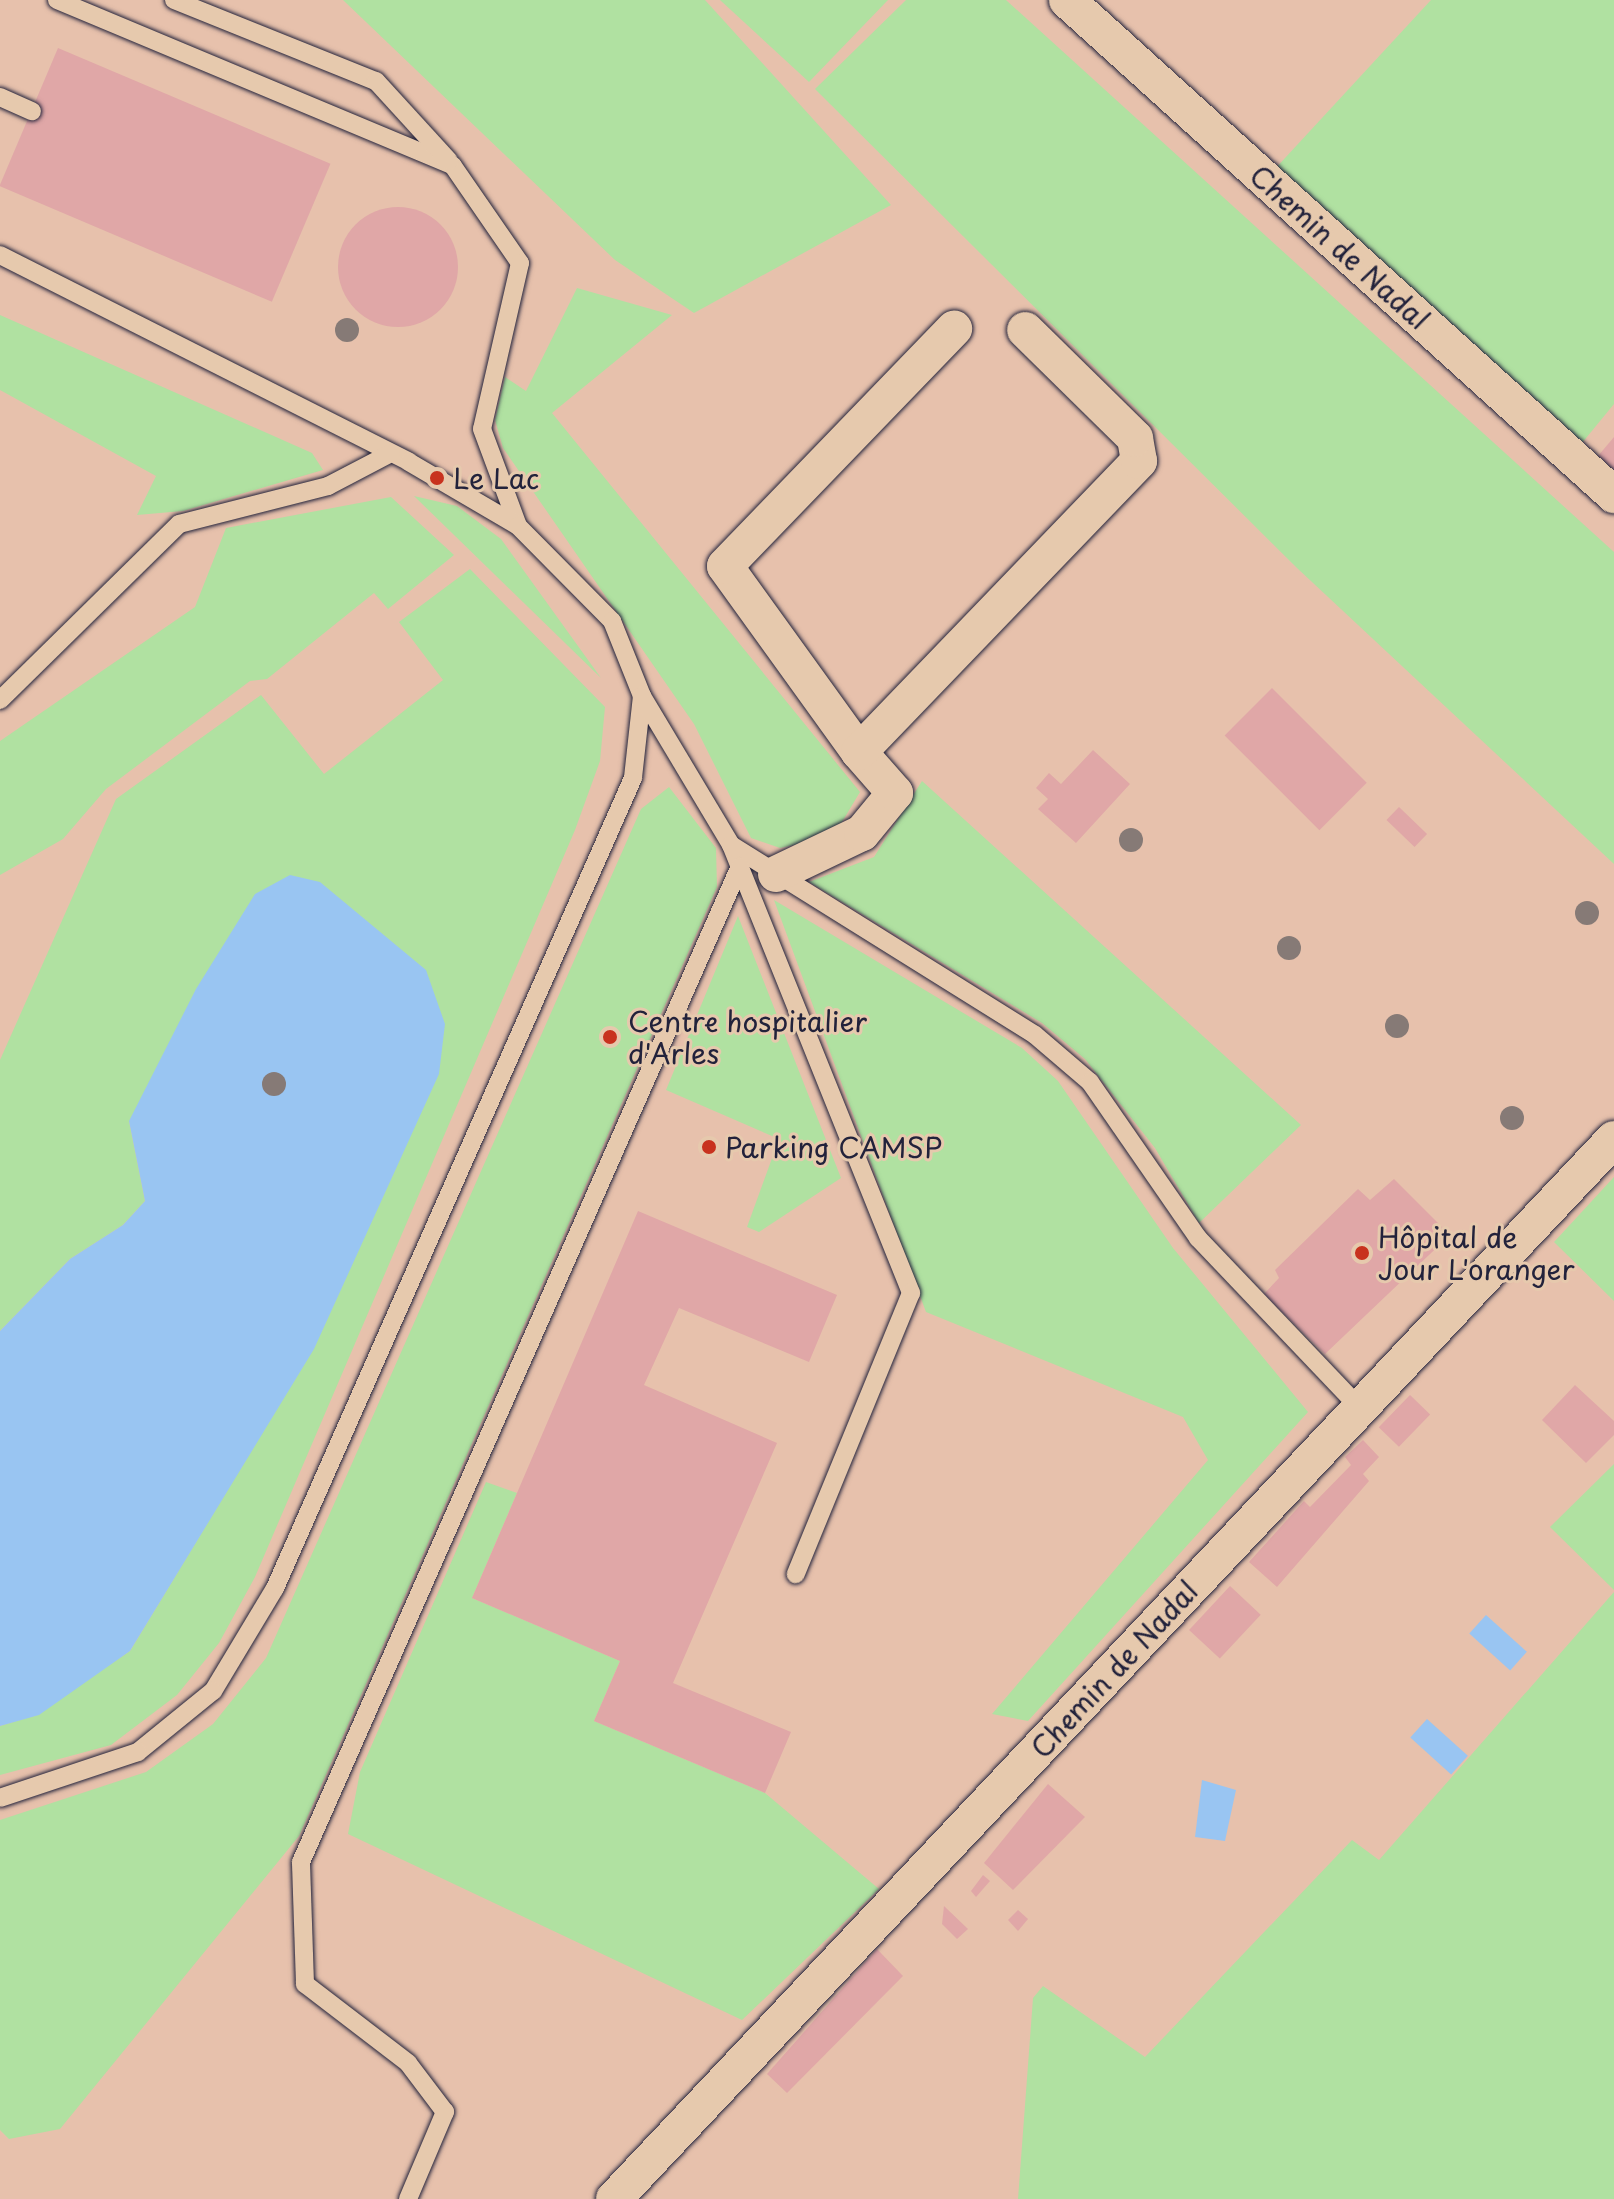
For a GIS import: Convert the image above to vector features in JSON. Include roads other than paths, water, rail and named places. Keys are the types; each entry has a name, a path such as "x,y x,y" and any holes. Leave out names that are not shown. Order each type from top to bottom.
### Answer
{"street":[{"name":"Chemin de Nadal","path":"1067,0 1614,495"},
{"path":"776,874 862,833 895,793 859,752 725,566 954,329"},
{"path":"859,752 1139,461 1135,438 1025,330"},
{"name":"Chemin de Nadal","path":"614,2199 1614,1139"}],"lane":[{"path":"57,0 453,166"},
{"path":"174,0 376,81 453,166 520,263 482,429 518,526"},
{"path":"0,97 32,111"},
{"path":"0,255 391,453 518,526 612,621 642,696 731,845 911,1293 796,1574"},
{"path":"0,700 179,524 328,486 391,453"},
{"path":"0,1798 138,1752 213,1691 275,1588 633,778 642,696"},
{"path":"731,845 1035,1035 1090,1082 1198,1238 1360,1408"},
{"path":"408,2199 445,2112 408,2063 305,1984 301,1862 740,866"}],"water":[{"path":"290,875 320,882 426,970 445,1024 439,1074 314,1349 130,1651 39,1715 0,1726 0,1331 70,1259 123,1225 145,1201 129,1121 196,989 255,894"},
{"path":"1486,1615 1527,1652 1510,1670 1469,1634"},
{"path":"1427,1719 1468,1756 1451,1774 1410,1738"},
{"path":"1202,1780 1236,1790 1225,1841 1195,1837"}],"place":[{"name":"Le Lac","path":"437,478"},
{"name":"Centre hospitalier d'Arles","path":"610,1037"},
{"name":"Parking CAMSP","path":"709,1147"},
{"name":"Hôpital de Jour L'oranger","path":"1362,1253"}]}
